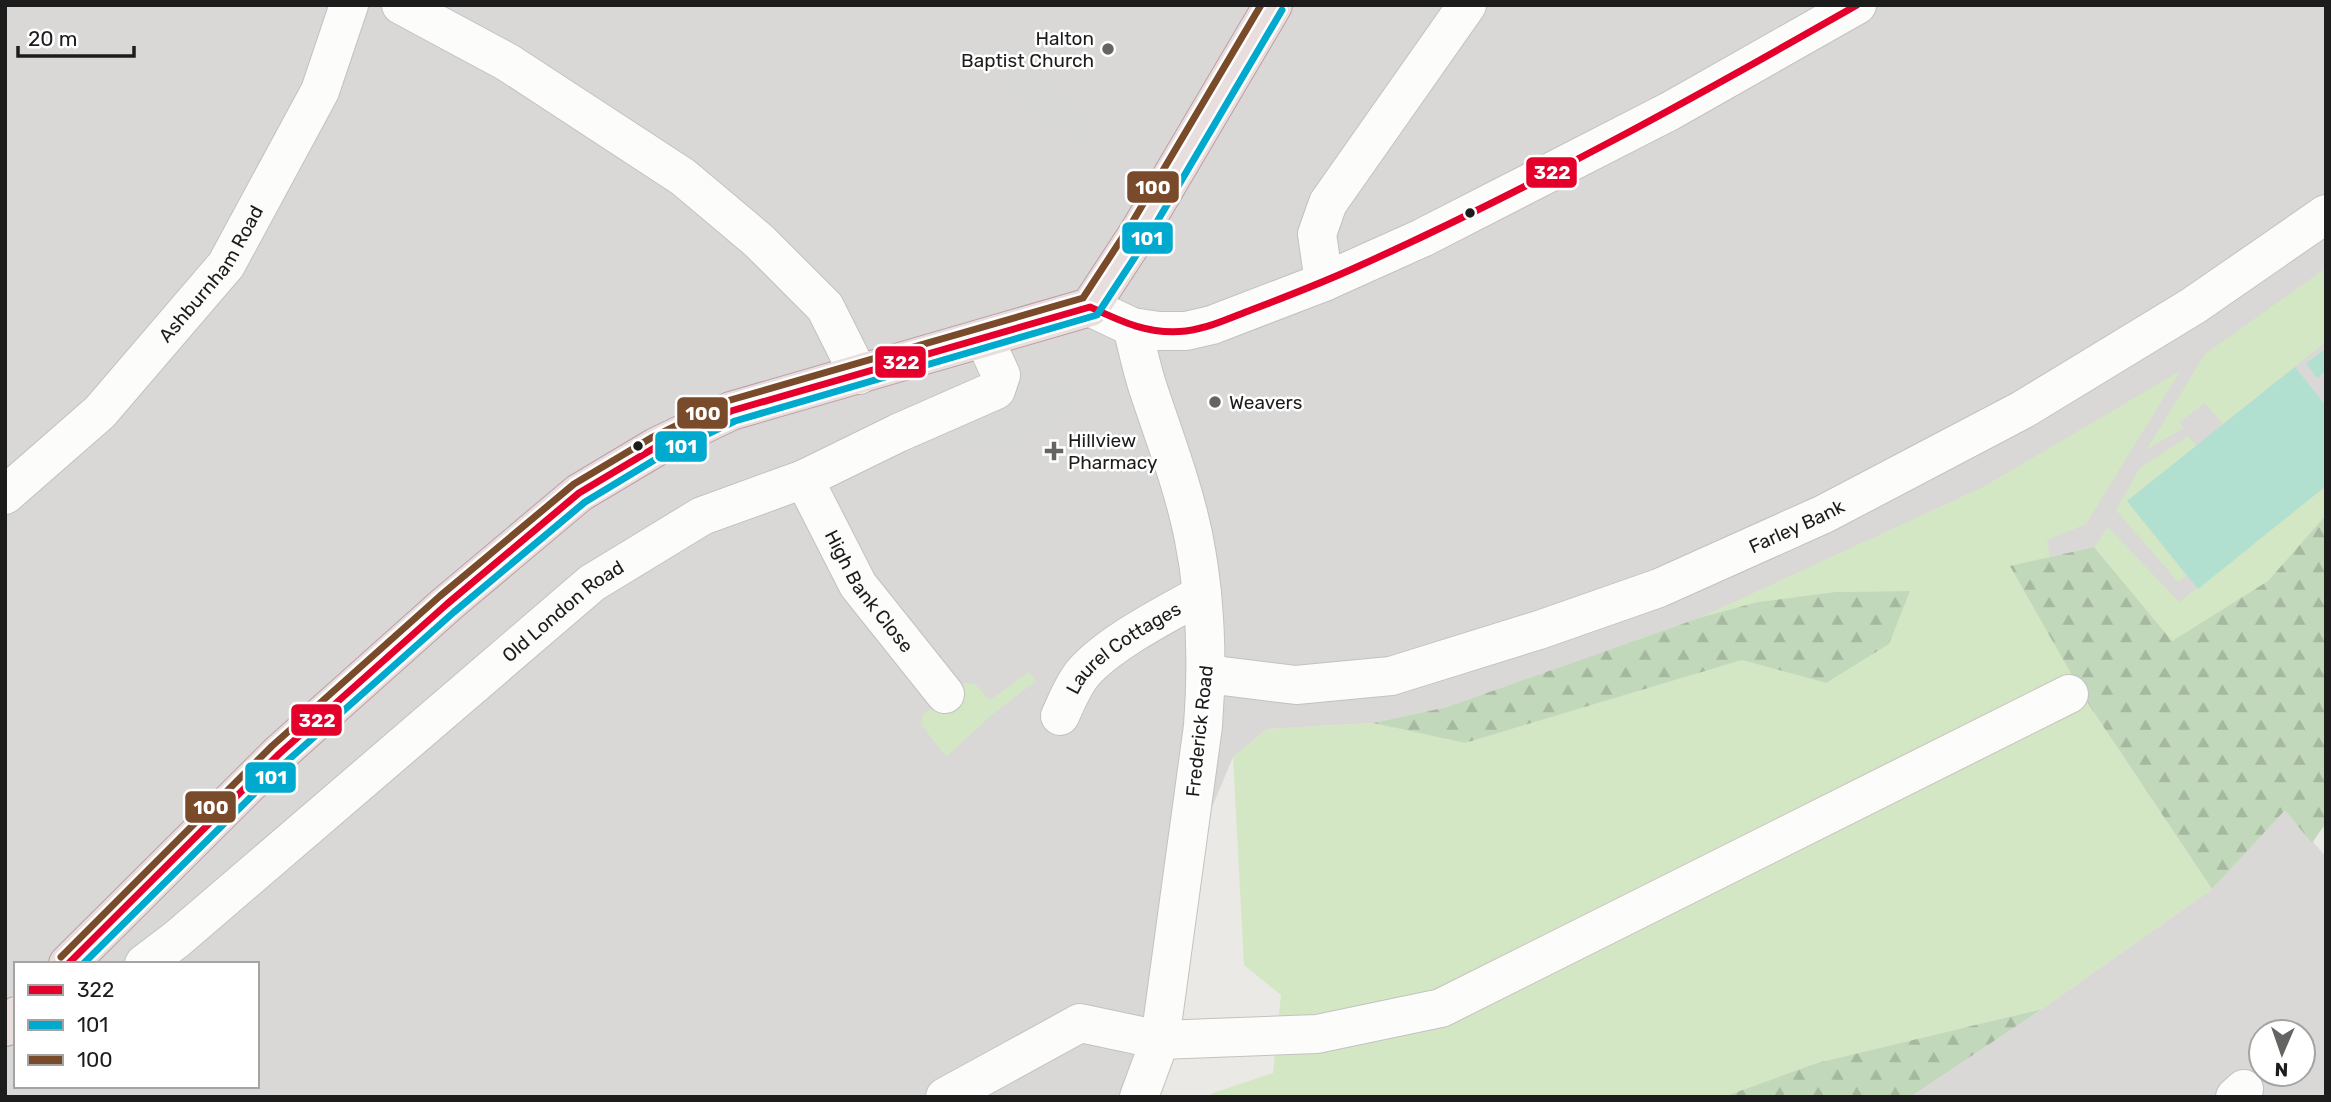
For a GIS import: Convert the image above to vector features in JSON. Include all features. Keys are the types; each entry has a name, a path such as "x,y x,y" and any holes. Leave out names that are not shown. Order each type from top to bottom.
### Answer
{"highway":[{"path":"70,962 279,754 447,604 579,492 656,447 731,411 1090,307 1145,221 1273,5"}],"street":[{"name":"Ashburnham Road","path":"5,495 100,412 226,265 320,91 349,5"},
{"path":"401,5 507,62 682,177 759,241 825,307 859,375"},
{"path":"1324,282 1317,234 1328,203 1467,5"},
{"path":"1090,307 1132,327 1186,331 1212,325 1324,282 1422,238 1670,111 1843,9"},
{"name":"Farley Bank","path":"1207,674 1296,685 1391,676 1542,629 1659,588 1824,514 2022,410 2193,306 2326,214"},
{"name":"Frederick Road","path":"1132,327 1189,519 1202,594 1207,674 1203,726 1160,1040 1139,1097"},
{"name":"Old London Road","path":"146,962 209,912 592,583 702,516 804,479 898,433 996,390 1001,375 984,338"},
{"name":"High Bank Close","path":"804,479 858,585 945,694"},
{"name":"Laurel Cottages","path":"1060,716 1082,674 1095,662 1144,628 1202,594"},
{"path":"945,1097 1080,1023 1160,1040 1317,1034 1441,1008 2069,694"}],"shaded area":[{"path":"5,5 2326,5 2326,515 2172,641 2094,547 2010,566 1758,602 1699,618 1447,707 1373,723 1267,729 1233,757 1180,884 1139,1097 5,1097"},
{"path":"1020,63 1096,118 1076,142 1002,88"},
{"path":"1068,377 1081,411 975,458 960,424"},
{"path":"2285,809 2326,857 2325,1097 1910,1097 2042,1009 2212,889"}],"green space":[{"path":"2326,268 2326,342 2223,424 2205,403 2179,422 2184,428 2147,449 2205,354"},
{"path":"2326,349 2326,371 2317,378 2306,363"},
{"path":"2295,367 2326,406 2326,486 2198,589 2127,501"},
{"path":"2180,371 2086,524 2047,540 2050,557 2011,566 2089,705 2212,889 2042,1009 1817,1063 1723,1097 1209,1097 1213,1093 1273,1073 1281,995 1244,965 1233,757 1267,729 1373,723 1465,743 1742,660 1826,683 1909,591 1835,592 1758,602 1699,618 1983,487"},
{"path":"2188,436 2197,446 2127,501 2187,576 2178,582 2116,510 2140,468"},
{"path":"2326,486 2326,515 2268,581 2172,641 2094,547 2108,527 2179,602"},
{"path":"2326,515 2326,823 2312,843 2285,810 2212,889 2089,705 2010,566 2094,547 2172,641 2268,581"},
{"path":"1910,591 1889,644 1826,683 1742,660 1465,743 1373,723 1447,707 1699,618 1758,602 1835,592"},
{"path":"1029,672 1036,681 994,713 946,757 921,724 923,715 965,683 975,684 990,700"},
{"path":"2042,1009 1910,1097 1723,1097 1817,1063"}],"transit line":[{"name":"100","path":"61,957 272,746 440,596 574,484 651,438 727,401 1083,298 1130,226 1261,5"},
{"name":"322","path":"70,962 279,754 447,604 579,493 656,447 731,411 1090,307 1148,329 1173,332 1203,328 1346,272 1486,206 1673,108 1857,5"},
{"name":"101","path":"85,962 286,762 454,612 585,502 661,456 735,421 1097,315 1148,237 1282,10"}],"place":[{"name":"Halton Baptist Church","path":"1108,49"},
{"name":"Weavers","path":"1215,402"},
{"name":"Hillview Pharmacy","path":"1054,451"}]}
